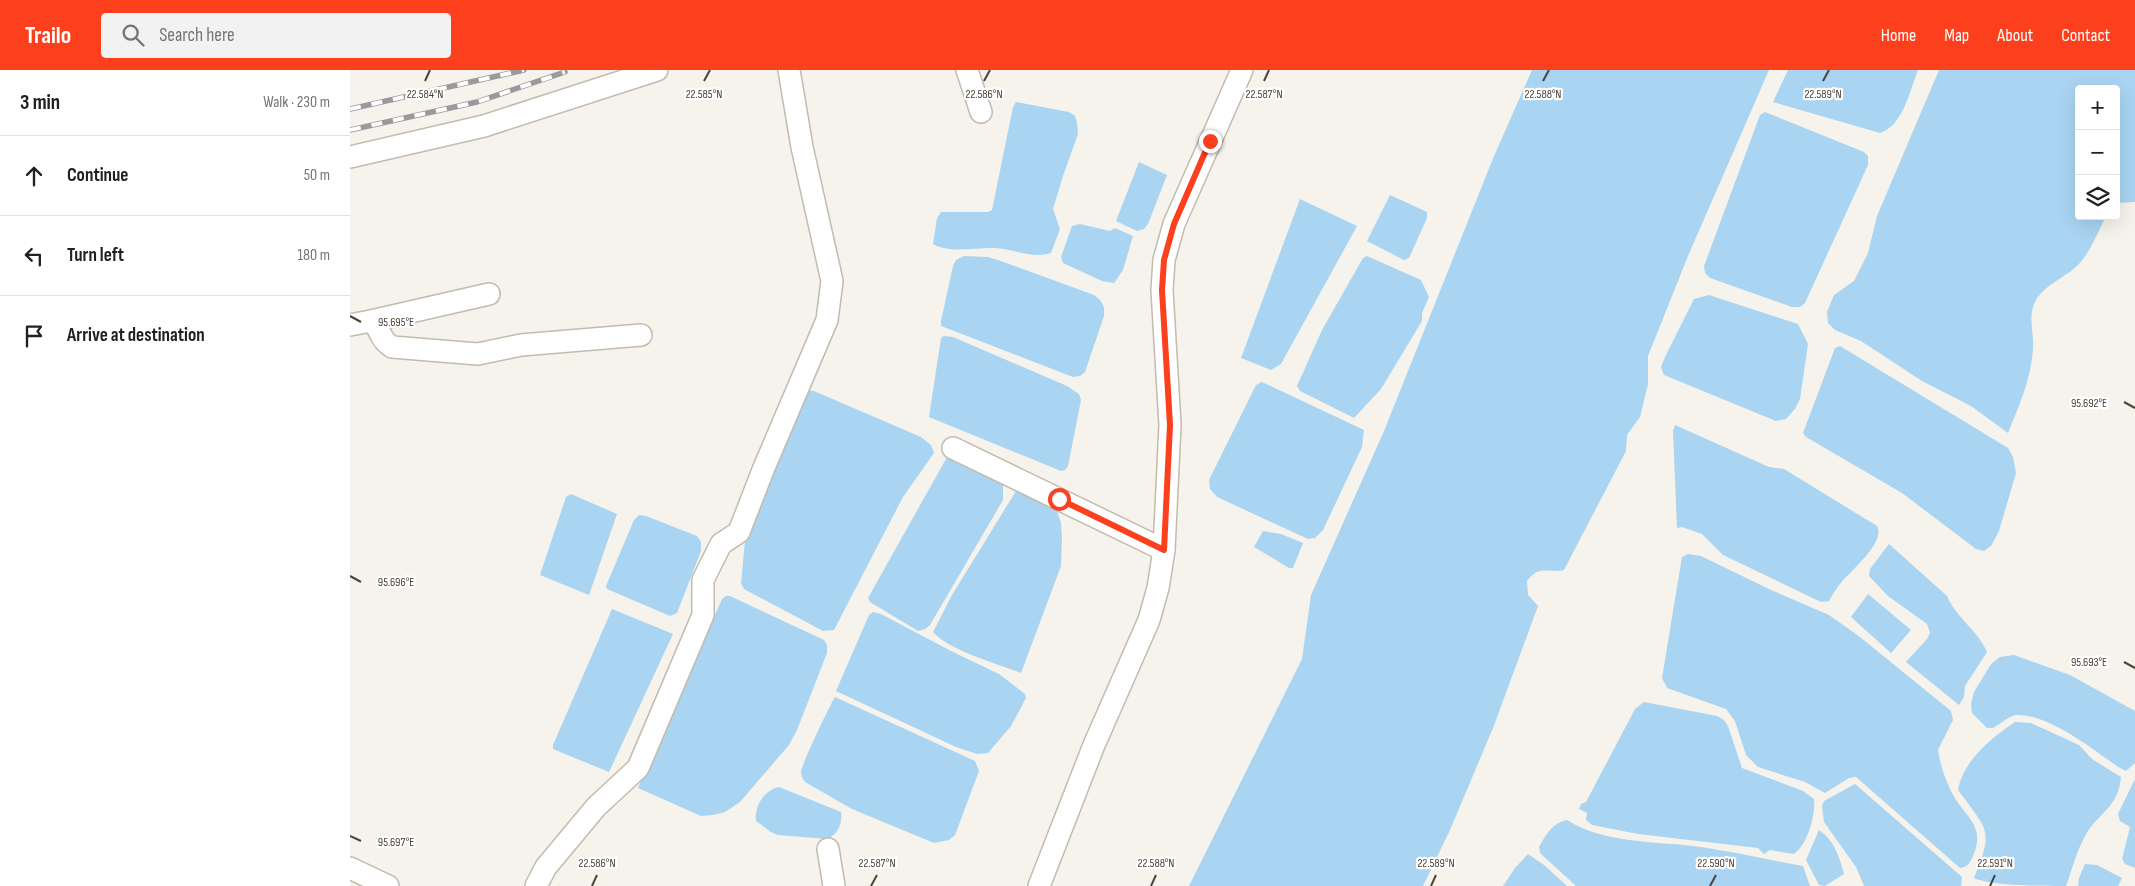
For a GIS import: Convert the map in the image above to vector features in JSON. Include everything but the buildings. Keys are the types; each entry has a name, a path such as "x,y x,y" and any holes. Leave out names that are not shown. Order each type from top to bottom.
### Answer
{"street":[{"path":"350,157 484,126 657,70"},
{"path":"536,886 546,867 596,807 638,768 703,615 703,580 721,544 739,532 762,470 827,320 832,281 802,147 789,70"},
{"path":"967,70 982,112"},
{"path":"1039,886 1094,745 1149,620 1158,588 1164,550 1170,425 1162,290 1164,260 1174,224 1242,70"},
{"path":"350,325 489,294"},
{"path":"372,321 377,326 382,340 392,347 478,354 521,345 641,335"},
{"path":"953,448 1164,550"},
{"path":"828,849 834,886"},
{"path":"350,868 388,886"}],"water":[{"path":"1532,70 1769,70 1688,256 1648,356 1648,384 1640,417 1627,435 1626,451 1564,570 1540,571 1527,581 1528,595 1538,606 1493,728 1450,830 1423,886 1189,886 1302,659 1311,595 1384,431 1494,156"},
{"path":"1788,70 1918,70 1909,97 1900,115 1895,123 1880,133 1773,102"},
{"path":"1939,70 2135,70 2135,202 2120,203 2120,85 2075,85 2075,220 2104,220 2082,261 2046,288 2036,300 2031,318 2033,349 2030,371 2008,433 1971,406 1922,381 1861,341 1835,330 1828,323 1827,312 1834,295 1854,281 1868,253 1877,216"},
{"path":"1016,102 1069,112 1075,116 1077,123 1078,134 1053,209 1060,229 1051,253 1037,255 995,248 947,249 933,244 937,218 941,212 988,212 992,210 1013,107"},
{"path":"1765,112 1864,152 1868,156 1868,165 1805,303 1800,307 1792,307 1710,278 1705,273 1704,266 1760,115"},
{"path":"1139,162 1167,175 1148,224 1144,229 1137,231 1116,221"},
{"path":"1390,195 1427,212 1427,218 1409,258 1404,260 1367,241"},
{"path":"1300,199 1357,226 1281,364 1271,370 1241,358"},
{"path":"1080,224 1110,231 1115,228 1133,236 1123,270 1114,283 1102,281 1063,263 1061,257 1072,226"},
{"path":"964,256 988,257 998,260 1094,295 1099,299 1104,309 1104,316 1085,372 1080,376 1073,377 941,326 953,266 956,260"},
{"path":"1367,256 1421,280 1429,297 1422,313 1422,321 1381,389 1354,418 1300,391 1297,386 1322,330 1363,258"},
{"path":"1709,295 1798,324 1808,344 1800,399 1795,409 1786,419 1776,421 1664,375 1661,367 1694,299"},
{"path":"944,336 953,337 1067,386 1079,394 1081,400 1068,466 1065,470 1061,471 929,417 941,338"},
{"path":"1840,346 2008,448 2013,457 2016,473 1999,531 1991,546 1984,551 1976,549 1902,493 1806,437 1803,433 1835,348"},
{"path":"1262,382 1364,430 1362,447 1323,530 1315,538 1308,539 1217,497 1210,489 1209,480 1256,385"},
{"path":"805,390 814,391 921,437 931,445 934,453 903,497 834,630 823,631 744,589 741,583 747,520"},
{"path":"1675,425 1769,467 1784,469 1877,526 1878,533 1872,549 1840,584 1829,601 1821,602 1723,555 1702,534 1682,527 1677,528 1673,431"},
{"path":"951,450 1003,483 1003,500 930,625 918,631 870,602 868,598"},
{"path":"1016,491 1023,491 1057,511 1061,523 1062,538 1061,566 1021,673 961,651 940,639 933,632 952,595"},
{"path":"571,494 617,514 589,595 540,575 566,497"},
{"path":"639,515 697,536 701,542 701,551 677,613 670,616 607,589 606,586 634,520"},
{"path":"1263,531 1281,534 1303,543 1293,568 1289,568 1254,547"},
{"path":"1889,544 1947,596 1987,652 1965,686 1964,697 1959,705 1906,662 1927,639 1930,633 1927,624 1888,596 1869,576 1870,569"},
{"path":"1688,554 1701,556 1769,589 1829,615 1860,637 1951,711 1953,720 1938,750 1943,771 1951,791 1972,821 1977,836 1977,845 1973,856 1965,867 1960,868 1856,777 1849,778 1825,793 1805,782 1758,767 1746,755 1735,721 1726,709 1667,688 1662,678 1682,557"},
{"path":"1868,594 1911,630 1891,653 1851,617"},
{"path":"730,596 824,640 827,645 827,653 797,730 789,745 740,802 725,812 701,816 638,788 722,599"},
{"path":"612,609 673,634 609,772 553,749 553,745"},
{"path":"873,612 881,614 999,674 1025,694 1026,698 1011,726 988,753 977,754 956,747 836,691 869,615"},
{"path":"2014,655 2070,675 2135,711 2135,763 2126,771 2056,726 2028,716 2016,715 2007,718 1993,728 1987,728 1972,713 1971,704 1974,692 1991,664 2000,657"},
{"path":"835,697 975,761 979,771 955,835 949,840 934,843 852,809 805,782 801,773 802,767"},
{"path":"1644,702 1717,716 1724,720 1728,726 1742,768 1803,791 1814,799 1814,813 1810,830 1798,850 1793,854 1770,850 1764,854 1758,848 1638,834 1592,825 1586,820 1587,813 1579,809 1581,804 1586,802 1635,709"},
{"path":"2015,722 2031,723 2079,745 2092,759 2121,777 2116,797 2084,838 2066,886 1992,883 1974,878 1984,849 1985,831 1982,823 1958,790 1966,769 1979,751"},
{"path":"2135,779 2135,868 2125,864 2122,859 2130,827 2120,821 2118,814"},
{"path":"1855,784 1962,877 1961,886 1864,886 1856,867 1824,822 1822,806 1824,801"},
{"path":"779,787 841,812 837,831 827,839 778,835 756,821 758,805 761,800 769,792"},
{"path":"1567,820 1582,828 1614,838 1701,847 1803,866 1810,886 1576,886 1540,853 1539,847 1553,827"},
{"path":"1819,830 1832,844 1844,874 1825,886 1819,885 1806,860"},
{"path":"1528,854 1544,865 1567,886 1503,886 1515,868"},
{"path":"2085,864 2097,865 2122,878 2118,886 2078,886"}],"railway":[{"path":"350,109 524,70"},
{"path":"350,130 477,102 565,72"}],"route":[{"path":"1059,499 1164,550 1170,425 1162,290 1164,260 1174,224 1210,141"}]}
